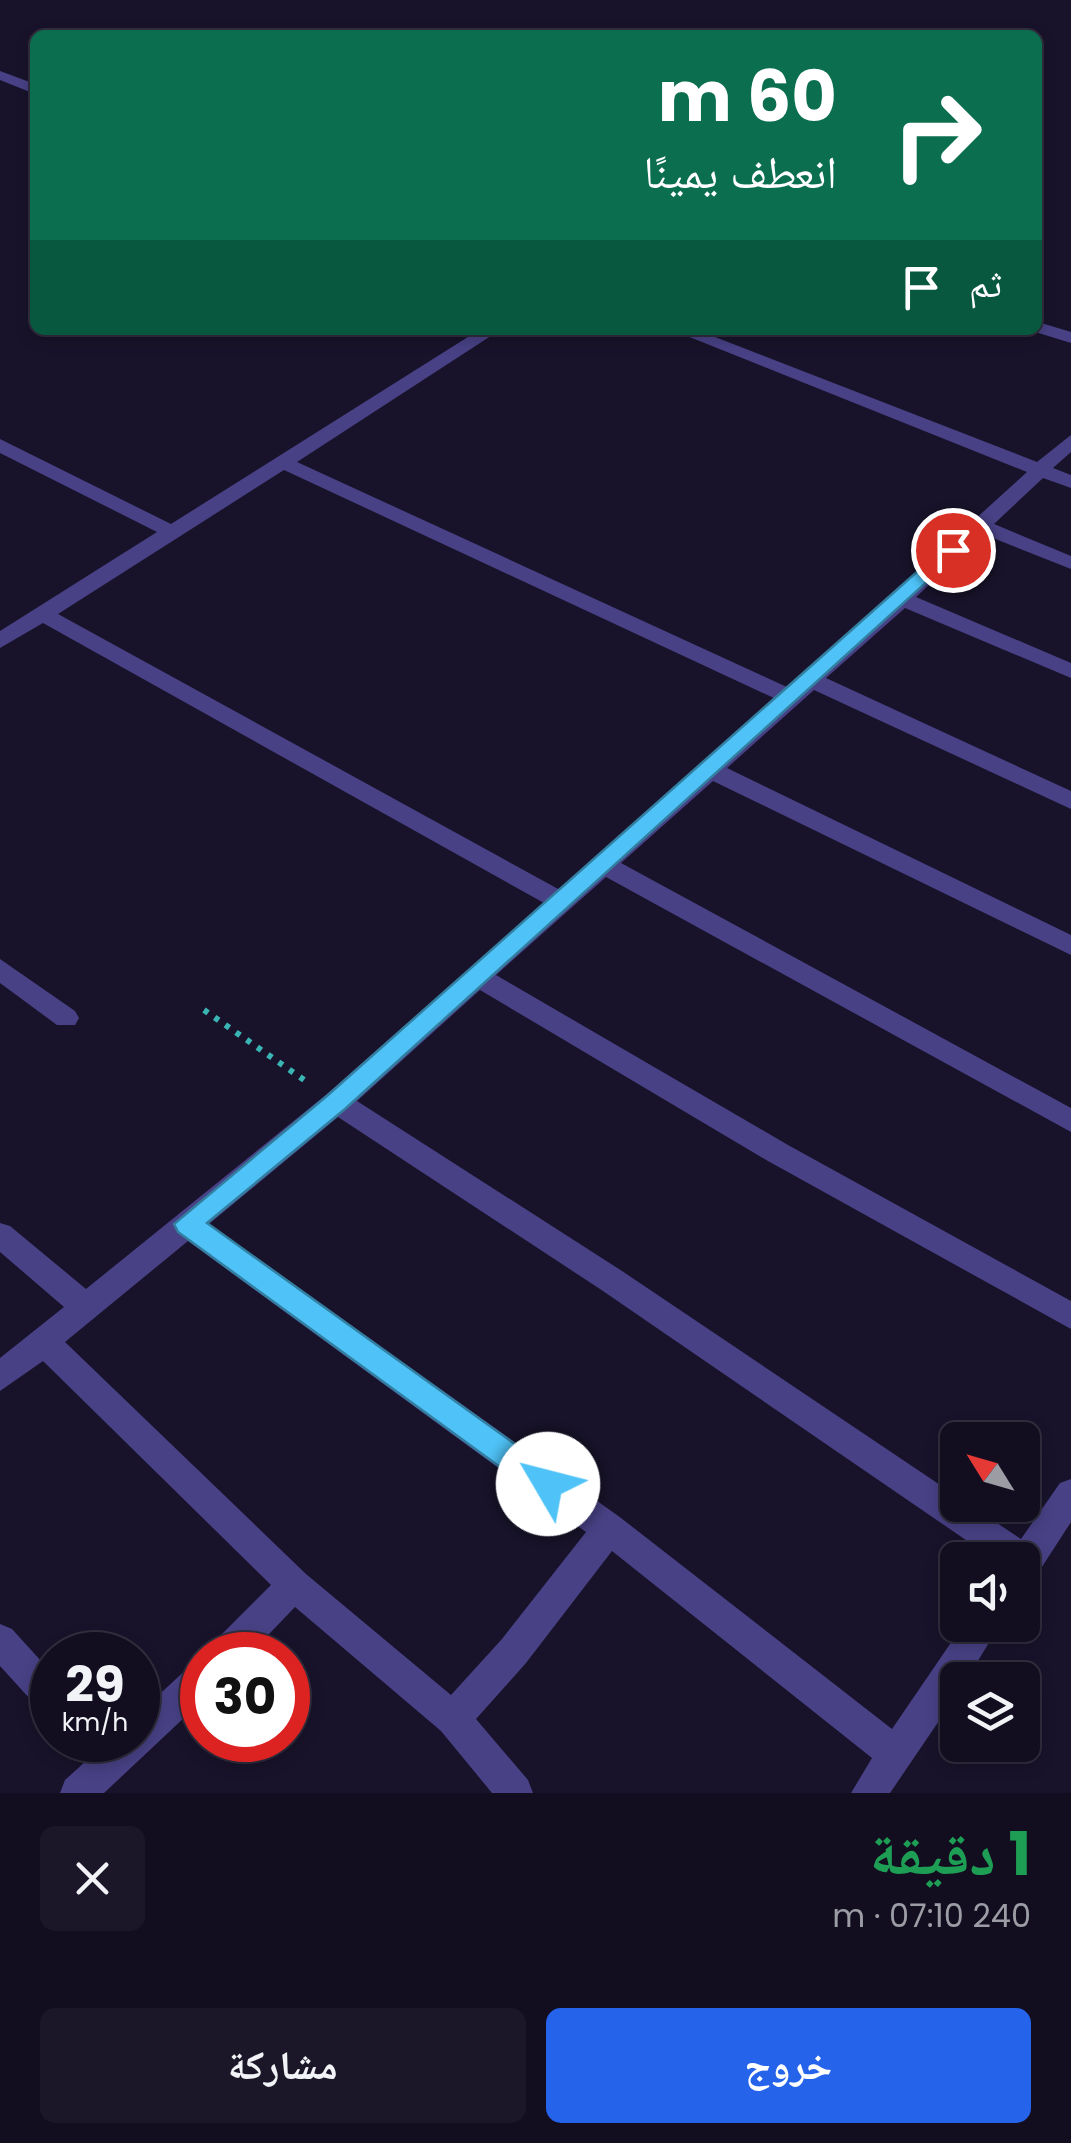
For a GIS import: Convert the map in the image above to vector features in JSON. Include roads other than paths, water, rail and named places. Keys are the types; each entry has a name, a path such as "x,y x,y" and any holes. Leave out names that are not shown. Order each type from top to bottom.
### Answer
{"street":[{"path":"0,75 30,87"},
{"path":"1042,328 1071,338"},
{"path":"0,641 483,335"},
{"path":"695,335 1071,482"},
{"path":"0,1378 336,1102 902,600 1071,441"},
{"path":"0,446 172,532"},
{"path":"282,462 792,698"},
{"path":"978,525 1071,563"},
{"path":"902,600 1071,671"},
{"path":"42,614 560,901"},
{"path":"811,680 1071,801"},
{"path":"711,770 1071,946"},
{"path":"604,866 1071,1121"},
{"path":"0,968 66,1018"},
{"path":"476,976 778,1153 1071,1316"},
{"path":"336,1102 611,1280 992,1542"},
{"path":"187,1224 609,1529 897,1755"},
{"path":"0,1234 85,1306"},
{"path":"44,1342 294,1585 453,1719 515,1793"},
{"path":"1039,1542 1071,1494"},
{"path":"453,1719 514,1650 609,1529"},
{"path":"248,1632 294,1585"},
{"path":"0,1642 30,1674"},
{"path":"868,1793 972,1642"},
{"path":"160,1711 180,1695"},
{"path":"78,1793 103,1762"}]}
